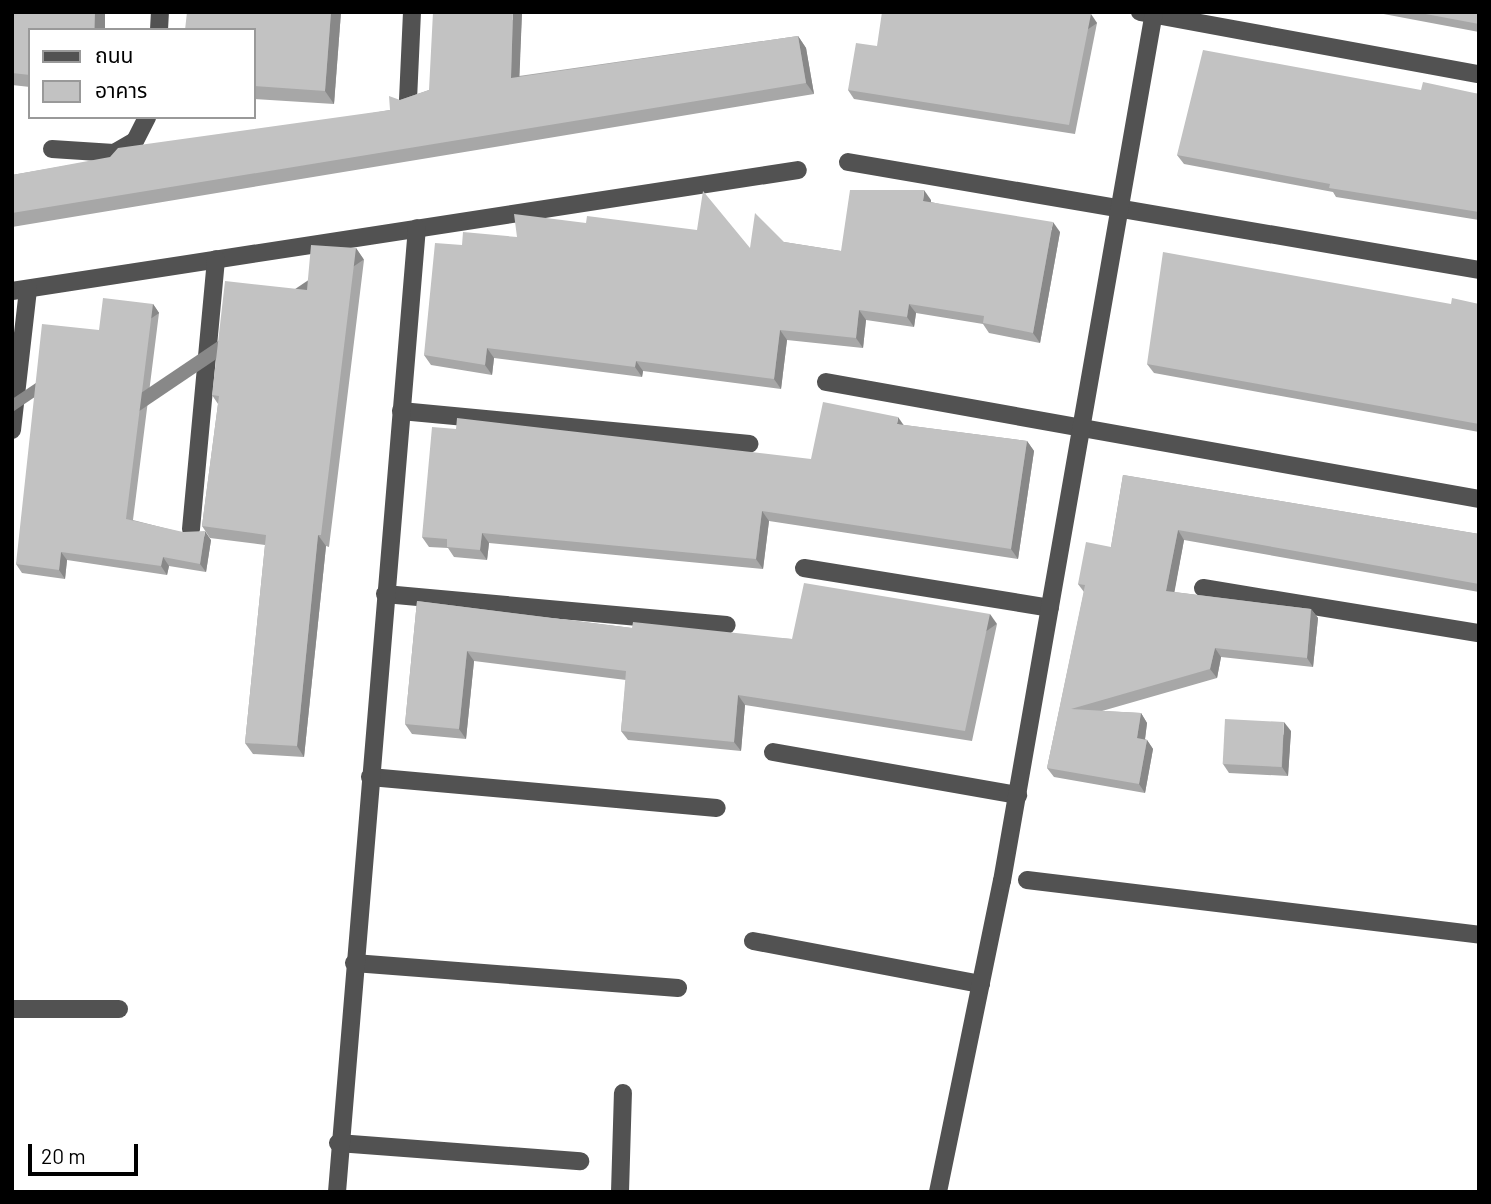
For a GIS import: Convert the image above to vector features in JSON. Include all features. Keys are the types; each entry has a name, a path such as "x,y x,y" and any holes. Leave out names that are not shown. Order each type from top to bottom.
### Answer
{"street":[{"path":"408,100 412,12"},
{"path":"938,1192 1018,795 1120,209 1150,13 1479,74"},
{"path":"52,149 114,153 135,141 146,119"},
{"path":"848,162 1479,270"},
{"path":"12,430 20,290 798,170"},
{"path":"337,1192 338,1143 417,228"},
{"path":"191,529 216,259"},
{"path":"825,382 1479,499"},
{"path":"401,411 749,444"},
{"path":"804,568 1050,608"},
{"path":"1203,588 1479,633"},
{"path":"385,594 727,625"},
{"path":"773,752 1018,795"},
{"path":"370,777 718,808"},
{"path":"1027,880 1479,935"},
{"path":"753,941 981,984"},
{"path":"354,964 678,988"},
{"path":"12,1009 119,1009"},
{"path":"621,1192 623,1093"},
{"path":"338,1143 580,1161"}],"building":[{"path":"12,12 95,12 94,28 28,28 28,75 12,73"},
{"path":"187,12 331,12 325,91 256,86 256,28 185,28"},
{"path":"433,12 513,12 511,78 798,36 806,83 12,213 12,175 110,157 118,148 390,110 389,96 400,100 429,90"},
{"path":"882,12 1091,14 1069,125 848,90 856,43 877,46"},
{"path":"1415,12 1479,12 1479,24"},
{"path":"1203,50 1421,90 1423,82 1479,94 1479,212 1329,188 1330,184 1177,155"},
{"path":"850,190 924,190 923,201 1053,222 1033,333 983,323 984,316 909,304 907,317 859,310 856,338 780,330 774,379 636,361 635,367 487,348 485,365 424,355 435,243 462,245 463,232 517,237 514,214 586,223 587,216 697,230 703,191 750,248 755,213 784,242 841,251"},
{"path":"311,245 356,248 321,535 318,535 297,746 245,743 266,535 202,526 219,396 212,395 225,281 307,290"},
{"path":"1163,252 1451,304 1452,298 1479,304 1479,424 1147,364"},
{"path":"103,298 153,304 126,519 183,532 205,531 200,564 163,557 161,566 61,552 59,570 16,564 42,324 99,330"},
{"path":"823,402 898,417 897,424 1027,441 1011,549 762,511 756,559 482,533 480,550 447,547 447,539 422,537 432,427 456,429 457,418 811,459"},
{"path":"1123,475 1479,534 1479,584 1178,530 1166,591 1311,609 1307,658 1215,648 1210,669 1071,709 1141,713 1137,738 1147,740 1139,784 1047,768 1085,585 1078,584 1086,542 1111,547"},
{"path":"804,583 990,614 965,731 738,695 734,742 621,731 626,671 467,651 459,729 405,724 417,601 632,628 633,622 792,639"},
{"path":"1225,719 1284,722 1282,767 1223,764"}]}
